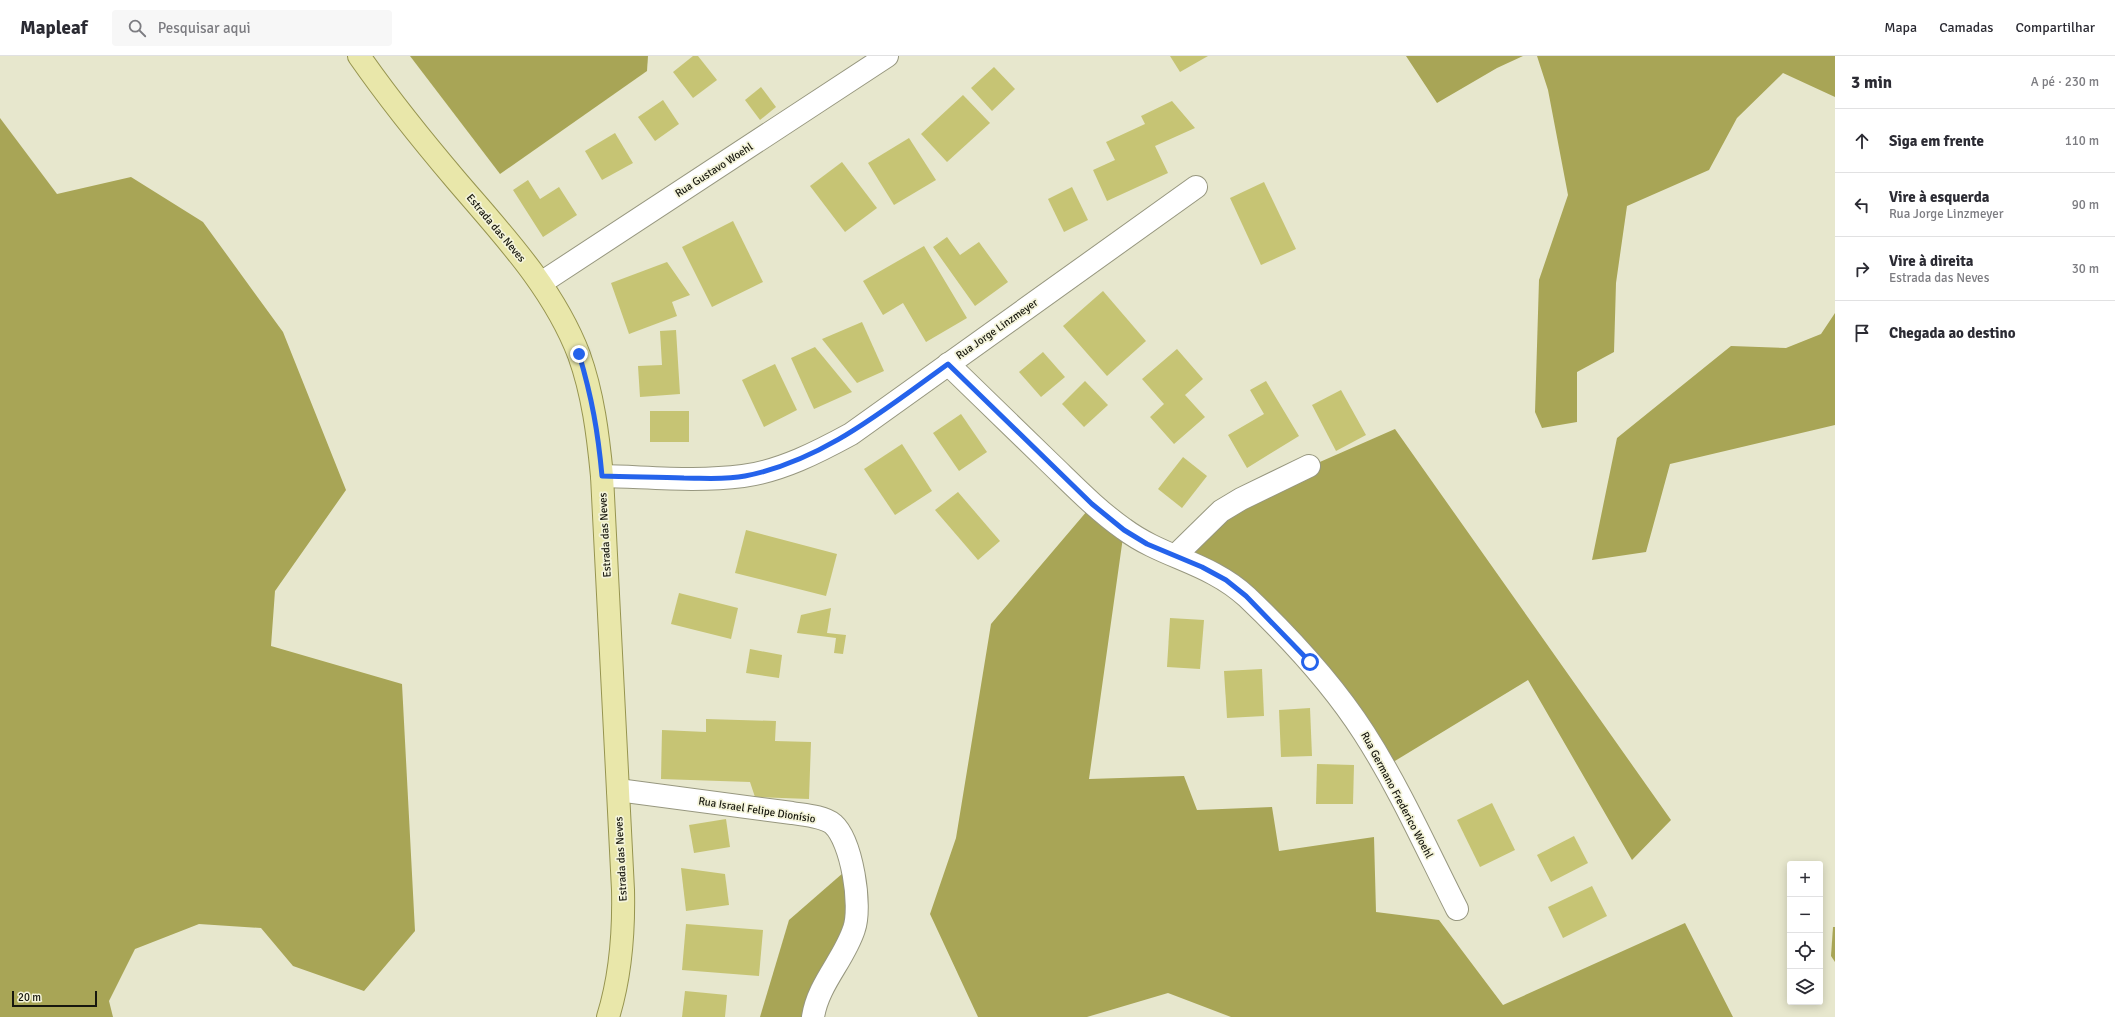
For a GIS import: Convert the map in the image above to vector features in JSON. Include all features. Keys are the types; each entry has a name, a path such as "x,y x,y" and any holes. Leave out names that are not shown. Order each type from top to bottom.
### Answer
{"main road":[{"name":"Estrada das Neves","path":"359,56 396,108 541,283 579,354 592,398 598,434 602,476 624,925 621,961 615,996 608,1017"}],"street":[{"name":"Rua Gustavo Woehl","path":"541,283 887,56"},
{"name":"Rua Jorge Linzmeyer","path":"602,476 716,479 745,476 783,466 821,450 851,434 1196,187"},
{"name":"Rua Germano Frederico Woehl","path":"948,364 1092,504 1124,530 1147,544 1202,567 1226,580 1246,596 1310,662 1364,732 1385,767 1457,909"},
{"path":"1176,556 1221,511 1241,499 1309,466"},
{"name":"Rua Israel Felipe Dionísio","path":"618,790 792,813 813,817 833,824 844,842 853,873 858,907 855,928 847,948 831,971 815,1007 813,1017"}],"shaded area":[{"path":"410,56 648,56 647,71 500,174"},
{"path":"1406,56 1523,56 1497,68 1437,103"},
{"path":"1537,56 1835,56 1835,97 1783,73 1737,118 1709,170 1627,206 1616,283 1614,352 1577,372 1577,422 1542,428 1535,412 1539,280 1568,195 1548,90"},
{"path":"0,118 57,194 131,177 203,222 283,332 346,490 275,591 271,646 402,684 415,931 364,991 293,966 261,928 199,924 135,949 109,1001 113,1017 0,1017"},
{"path":"1835,313 1835,425 1670,464 1646,552 1592,560 1617,438 1731,346 1786,348 1821,334"},
{"path":"1395,429 1671,820 1632,860 1528,680 1385,767 1273,623 1176,555 1205,527 1297,472"},
{"path":"1093,504 1124,530 1089,779 1184,776 1197,810 1272,807 1279,851 1374,837 1376,912 1439,920 1503,1005 1685,923 1733,1017 1231,1017 1168,993 1087,1017 978,1017 930,914 956,838 991,624"},
{"path":"851,866 858,907 813,1017 760,1017 789,920"},
{"path":"1833,927 1835,927 1835,962 1831,956"}],"building":[{"path":"693,56 698,56 717,80 693,98 673,72"},
{"path":"1170,56 1208,56 1180,72"},
{"path":"994,67 1015,89 992,111 971,88"},
{"path":"761,87 776,107 760,120 745,100"},
{"path":"963,95 990,123 947,162 921,134"},
{"path":"663,100 679,124 655,141 638,117"},
{"path":"1172,101 1195,128 1155,146 1168,173 1107,201 1093,170 1115,160 1106,142 1145,124 1141,116"},
{"path":"615,133 633,163 602,180 585,151"},
{"path":"909,138 936,180 894,205 868,163"},
{"path":"842,162 877,208 845,232 810,186"},
{"path":"528,180 540,199 559,187 577,215 543,237 513,190"},
{"path":"1264,182 1296,249 1261,265 1230,198"},
{"path":"1072,187 1088,220 1064,232 1048,199"},
{"path":"733,221 763,282 712,307 682,247"},
{"path":"947,237 960,255 979,242 1008,282 975,306 933,247"},
{"path":"924,246 967,318 926,342 903,303 883,315 863,281"},
{"path":"667,262 690,295 672,302 677,316 629,334 611,283"},
{"path":"1103,291 1146,341 1107,376 1063,326"},
{"path":"862,322 884,371 857,383 822,339"},
{"path":"676,330 680,394 640,397 638,366 662,365 660,331"},
{"path":"815,347 852,392 814,409 791,358"},
{"path":"1177,349 1203,379 1185,395 1205,417 1174,444 1150,417 1164,404 1142,379"},
{"path":"1043,352 1065,377 1041,397 1019,372"},
{"path":"775,364 797,410 764,427 742,380"},
{"path":"1085,381 1108,405 1084,427 1062,404"},
{"path":"1266,381 1299,436 1247,468 1228,435 1264,414 1250,390"},
{"path":"1341,390 1366,435 1336,451 1312,405"},
{"path":"650,411 689,411 689,442 650,442"},
{"path":"961,414 987,452 959,471 933,433"},
{"path":"902,444 932,491 895,515 864,469"},
{"path":"1183,457 1207,476 1182,508 1158,489"},
{"path":"958,492 1000,541 978,560 935,510"},
{"path":"746,530 837,554 826,596 735,573"},
{"path":"679,593 738,608 731,639 671,624"},
{"path":"831,608 827,633 846,635 843,654 834,653 836,638 797,633 801,615"},
{"path":"1170,618 1204,620 1200,669 1167,667"},
{"path":"750,649 782,655 779,678 746,673"},
{"path":"1262,669 1264,716 1227,718 1224,671"},
{"path":"1310,708 1312,756 1281,757 1279,710"},
{"path":"706,719 776,721 775,741 811,742 809,799 755,797 750,782 661,779 662,730 706,732"},
{"path":"1317,764 1354,765 1353,804 1316,804"},
{"path":"1492,803 1515,850 1480,867 1457,820"},
{"path":"726,819 730,847 694,853 689,825"},
{"path":"1574,836 1588,863 1551,882 1537,855"},
{"path":"681,868 725,874 729,905 686,911"},
{"path":"1592,886 1607,916 1563,938 1548,907"},
{"path":"686,924 763,930 759,976 682,970"},
{"path":"685,991 727,995 725,1017 682,1017"}],"route":[{"path":"579,354 592,398 598,434 602,476 716,479 745,476 783,466 821,450 851,434 948,364 1092,504 1124,530 1147,544 1202,567 1226,580 1246,596 1310,662"}]}
